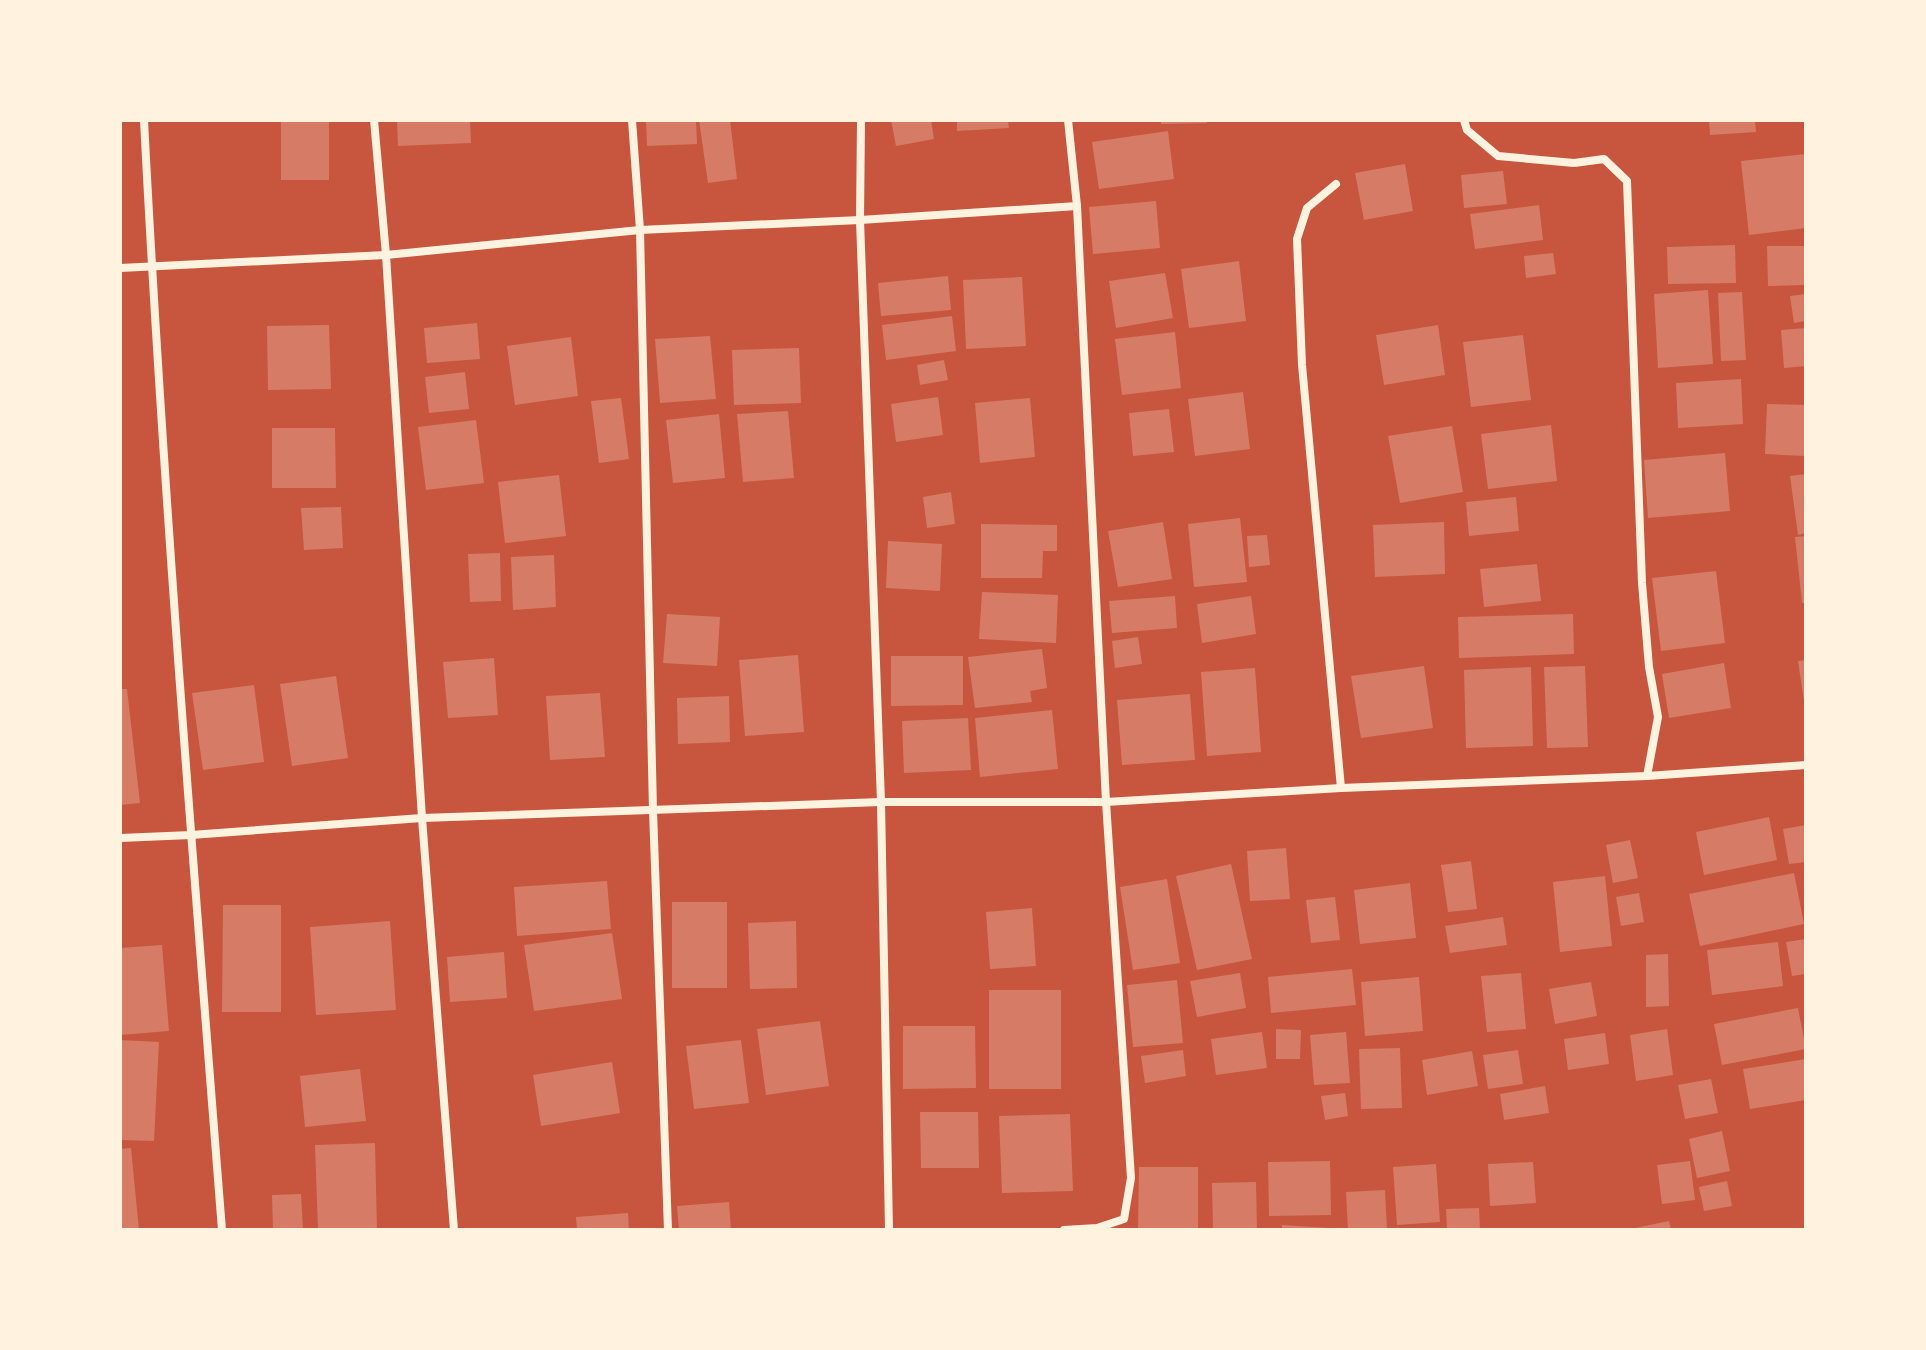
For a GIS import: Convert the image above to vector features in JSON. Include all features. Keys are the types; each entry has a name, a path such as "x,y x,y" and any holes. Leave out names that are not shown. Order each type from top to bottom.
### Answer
{"street":[{"path":"144,120 191,835 222,1230"},
{"path":"374,120 454,1230"},
{"path":"632,120 640,230 653,811 668,1230"},
{"path":"861,120 860,220 881,802 889,1230"},
{"path":"1064,1230 1097,1228 1124,1219 1131,1178 1106,802 1077,206 1068,120"},
{"path":"1464,120 1467,130 1498,156 1574,163 1604,159 1627,181 1642,583 1649,667 1658,717 1647,776"},
{"path":"1336,184 1307,208 1297,239 1302,365 1341,788"},
{"path":"120,268 386,255 640,230 1077,206"},
{"path":"120,838 422,818 881,802 1106,802 1341,788 1647,776 1806,765"}],"building":[{"path":"281,120 329,120 329,180 281,180"},
{"path":"397,120 470,120 471,143 398,146"},
{"path":"646,120 696,120 697,144 647,146"},
{"path":"699,120 730,120 737,179 708,183"},
{"path":"891,120 931,120 934,139 896,146"},
{"path":"957,120 1008,120 1009,128 957,131"},
{"path":"1161,120 1206,120 1207,123 1161,124"},
{"path":"1709,120 1755,120 1756,132 1710,135"},
{"path":"1168,131 1174,179 1099,189 1092,142"},
{"path":"1806,154 1806,228 1749,235 1741,161"},
{"path":"1405,164 1413,211 1364,220 1355,173"},
{"path":"1503,171 1507,204 1464,208 1461,175"},
{"path":"1156,201 1160,248 1093,254 1089,207"},
{"path":"1539,205 1543,240 1475,249 1470,214"},
{"path":"1735,245 1736,283 1668,284 1667,247"},
{"path":"1767,246 1805,246 1805,285 1768,286"},
{"path":"1553,253 1556,274 1526,278 1524,256"},
{"path":"1239,261 1246,321 1189,328 1181,269"},
{"path":"1165,273 1173,318 1116,328 1109,281"},
{"path":"948,276 951,310 881,316 878,283"},
{"path":"1022,277 1026,346 966,349 963,280"},
{"path":"1708,290 1713,364 1658,368 1654,294"},
{"path":"1742,292 1746,360 1721,361 1718,293"},
{"path":"1806,294 1806,321 1794,323 1790,296"},
{"path":"952,316 956,351 886,360 882,325"},
{"path":"477,323 480,359 427,363 424,328"},
{"path":"329,325 331,389 268,390 267,326"},
{"path":"1438,325 1445,375 1384,385 1376,335"},
{"path":"1806,328 1806,366 1784,368 1781,330"},
{"path":"1175,332 1181,388 1122,395 1115,339"},
{"path":"1523,335 1531,400 1471,407 1463,342"},
{"path":"710,336 716,399 660,403 655,339"},
{"path":"571,337 578,396 515,405 507,346"},
{"path":"799,348 801,403 734,405 732,350"},
{"path":"944,360 948,380 920,385 917,365"},
{"path":"465,372 469,409 429,413 425,377"},
{"path":"1741,379 1743,424 1678,428 1676,383"},
{"path":"1243,392 1250,449 1195,456 1188,399"},
{"path":"938,397 943,435 896,442 891,404"},
{"path":"621,398 629,459 599,463 591,401"},
{"path":"1030,398 1035,457 980,463 975,403"},
{"path":"1767,404 1806,405 1806,456 1765,454"},
{"path":"1169,409 1174,452 1133,456 1129,413"},
{"path":"788,411 794,478 743,482 737,414"},
{"path":"719,414 725,478 673,483 666,420"},
{"path":"476,420 484,483 426,490 418,427"},
{"path":"1551,425 1557,481 1488,489 1481,434"},
{"path":"1452,426 1463,492 1400,503 1388,436"},
{"path":"272,428 335,428 336,488 272,488"},
{"path":"1725,453 1730,511 1648,518 1644,460"},
{"path":"1806,474 1806,533 1798,535 1790,476"},
{"path":"559,475 566,536 505,543 498,482"},
{"path":"951,492 955,524 927,528 923,497"},
{"path":"1516,497 1519,531 1469,536 1466,502"},
{"path":"341,507 343,548 304,550 301,508"},
{"path":"1240,518 1247,582 1194,587 1188,524"},
{"path":"1163,522 1172,579 1118,587 1108,531"},
{"path":"1444,522 1445,574 1375,577 1373,525"},
{"path":"981,524 1057,525 1057,551 1043,551 1042,578 981,578"},
{"path":"1267,535 1270,565 1249,567 1247,536"},
{"path":"1806,536 1806,603 1802,603 1795,537"},
{"path":"888,541 942,544 940,591 886,588"},
{"path":"500,553 501,601 470,602 468,554"},
{"path":"554,555 556,607 513,610 511,557"},
{"path":"1537,564 1541,601 1484,607 1480,569"},
{"path":"1716,571 1725,643 1661,651 1652,578"},
{"path":"982,592 1058,595 1056,643 979,639"},
{"path":"1175,596 1177,628 1112,633 1109,601"},
{"path":"1251,596 1256,634 1202,643 1197,604"},
{"path":"667,614 720,617 717,666 663,663"},
{"path":"1573,614 1574,654 1459,658 1458,617"},
{"path":"1138,637 1142,664 1115,668 1112,641"},
{"path":"1042,649 1047,688 1030,691 1032,702 975,708 968,657"},
{"path":"798,655 804,732 745,736 739,660"},
{"path":"891,656 963,656 963,705 891,706"},
{"path":"494,658 498,715 448,718 443,662"},
{"path":"1806,660 1806,701 1804,701 1798,661"},
{"path":"1724,663 1731,708 1669,718 1662,674"},
{"path":"1424,666 1433,728 1361,738 1351,676"},
{"path":"1585,666 1588,747 1547,748 1544,667"},
{"path":"1531,667 1533,746 1466,748 1464,670"},
{"path":"1255,668 1261,752 1207,756 1201,672"},
{"path":"336,676 348,758 292,766 280,684"},
{"path":"254,685 264,762 203,770 192,693"},
{"path":"120,689 127,689 140,803 120,805"},
{"path":"600,693 605,757 550,760 546,696"},
{"path":"1190,694 1195,760 1122,765 1117,700"},
{"path":"729,696 730,742 678,744 677,698"},
{"path":"1052,710 1058,769 980,777 975,718"},
{"path":"968,718 971,770 904,773 902,721"},
{"path":"1769,817 1777,860 1704,875 1696,832"},
{"path":"1806,825 1806,862 1789,864 1783,829"},
{"path":"1630,840 1638,878 1613,883 1606,845"},
{"path":"1286,848 1290,899 1250,901 1247,851"},
{"path":"1471,861 1477,909 1448,912 1441,865"},
{"path":"1231,864 1252,959 1197,970 1176,876"},
{"path":"1794,873 1804,924 1700,946 1689,894"},
{"path":"1605,876 1612,946 1560,952 1553,882"},
{"path":"1167,879 1180,963 1133,970 1120,887"},
{"path":"607,881 611,929 517,936 514,887"},
{"path":"1410,883 1416,938 1360,944 1354,890"},
{"path":"1639,893 1644,922 1621,926 1616,897"},
{"path":"1335,897 1340,940 1311,943 1306,900"},
{"path":"672,902 727,902 727,988 672,988"},
{"path":"223,905 281,905 281,1012 222,1012"},
{"path":"1032,908 1036,966 990,969 986,912"},
{"path":"1503,917 1507,945 1450,953 1445,926"},
{"path":"390,921 396,1010 316,1015 310,927"},
{"path":"796,921 797,988 750,989 748,923"},
{"path":"612,933 622,999 534,1011 524,945"},
{"path":"1806,939 1806,974 1792,976 1786,942"},
{"path":"1778,942 1783,986 1712,995 1707,950"},
{"path":"162,945 169,1031 120,1035 120,948"},
{"path":"504,952 507,998 450,1002 447,957"},
{"path":"1668,954 1669,1006 1646,1007 1646,955"},
{"path":"1352,969 1356,1005 1271,1013 1268,977"},
{"path":"1240,973 1246,1008 1197,1017 1190,981"},
{"path":"1521,973 1526,1029 1487,1032 1481,976"},
{"path":"1419,977 1423,1031 1365,1036 1361,982"},
{"path":"1177,980 1183,1043 1133,1047 1127,985"},
{"path":"1591,982 1597,1016 1555,1024 1549,989"},
{"path":"989,990 1061,990 1061,1089 989,1089"},
{"path":"1798,1008 1806,1049 1722,1065 1714,1024"},
{"path":"820,1021 829,1086 766,1095 757,1029"},
{"path":"903,1026 975,1026 976,1088 903,1089"},
{"path":"1276,1029 1301,1030 1300,1059 1276,1059"},
{"path":"1667,1029 1673,1075 1636,1081 1630,1035"},
{"path":"1262,1032 1267,1068 1216,1075 1211,1039"},
{"path":"1346,1032 1350,1083 1314,1085 1310,1035"},
{"path":"1605,1033 1609,1064 1568,1070 1564,1039"},
{"path":"120,1040 159,1042 154,1141 120,1140"},
{"path":"741,1040 749,1103 694,1109 686,1046"},
{"path":"1400,1048 1402,1108 1361,1109 1359,1049"},
{"path":"1183,1050 1186,1076 1145,1083 1141,1056"},
{"path":"1518,1050 1523,1084 1488,1089 1483,1055"},
{"path":"1472,1051 1478,1086 1427,1095 1422,1060"},
{"path":"1806,1059 1806,1100 1750,1109 1743,1069"},
{"path":"612,1062 620,1113 541,1126 533,1075"},
{"path":"360,1069 366,1121 305,1127 300,1076"},
{"path":"1711,1079 1718,1113 1685,1119 1678,1085"},
{"path":"1545,1086 1549,1113 1504,1120 1500,1094"},
{"path":"1345,1093 1348,1116 1325,1120 1321,1096"},
{"path":"920,1112 978,1112 979,1168 921,1168"},
{"path":"1070,1114 1073,1191 1002,1193 999,1116"},
{"path":"1722,1131 1730,1171 1697,1178 1689,1139"},
{"path":"375,1143 377,1230 318,1230 315,1145"},
{"path":"131,1148 139,1230 120,1230 120,1149"},
{"path":"1330,1161 1331,1215 1269,1216 1268,1162"},
{"path":"1690,1161 1695,1200 1662,1204 1657,1165"},
{"path":"1533,1162 1536,1203 1490,1206 1488,1164"},
{"path":"1436,1164 1440,1222 1397,1225 1393,1167"},
{"path":"1139,1167 1198,1167 1198,1230 1138,1230"},
{"path":"1727,1181 1732,1206 1704,1211 1699,1187"},
{"path":"1256,1182 1257,1230 1213,1230 1212,1183"},
{"path":"1385,1190 1387,1230 1348,1230 1346,1192"},
{"path":"301,1194 303,1230 273,1230 272,1195"},
{"path":"729,1202 731,1230 679,1230 677,1206"},
{"path":"1479,1208 1480,1230 1447,1230 1446,1209"},
{"path":"628,1213 629,1230 577,1230 576,1217"},
{"path":"1669,1221 1671,1230 1630,1230 1630,1229"},
{"path":"1282,1225 1330,1228 1330,1230 1282,1230"}]}
